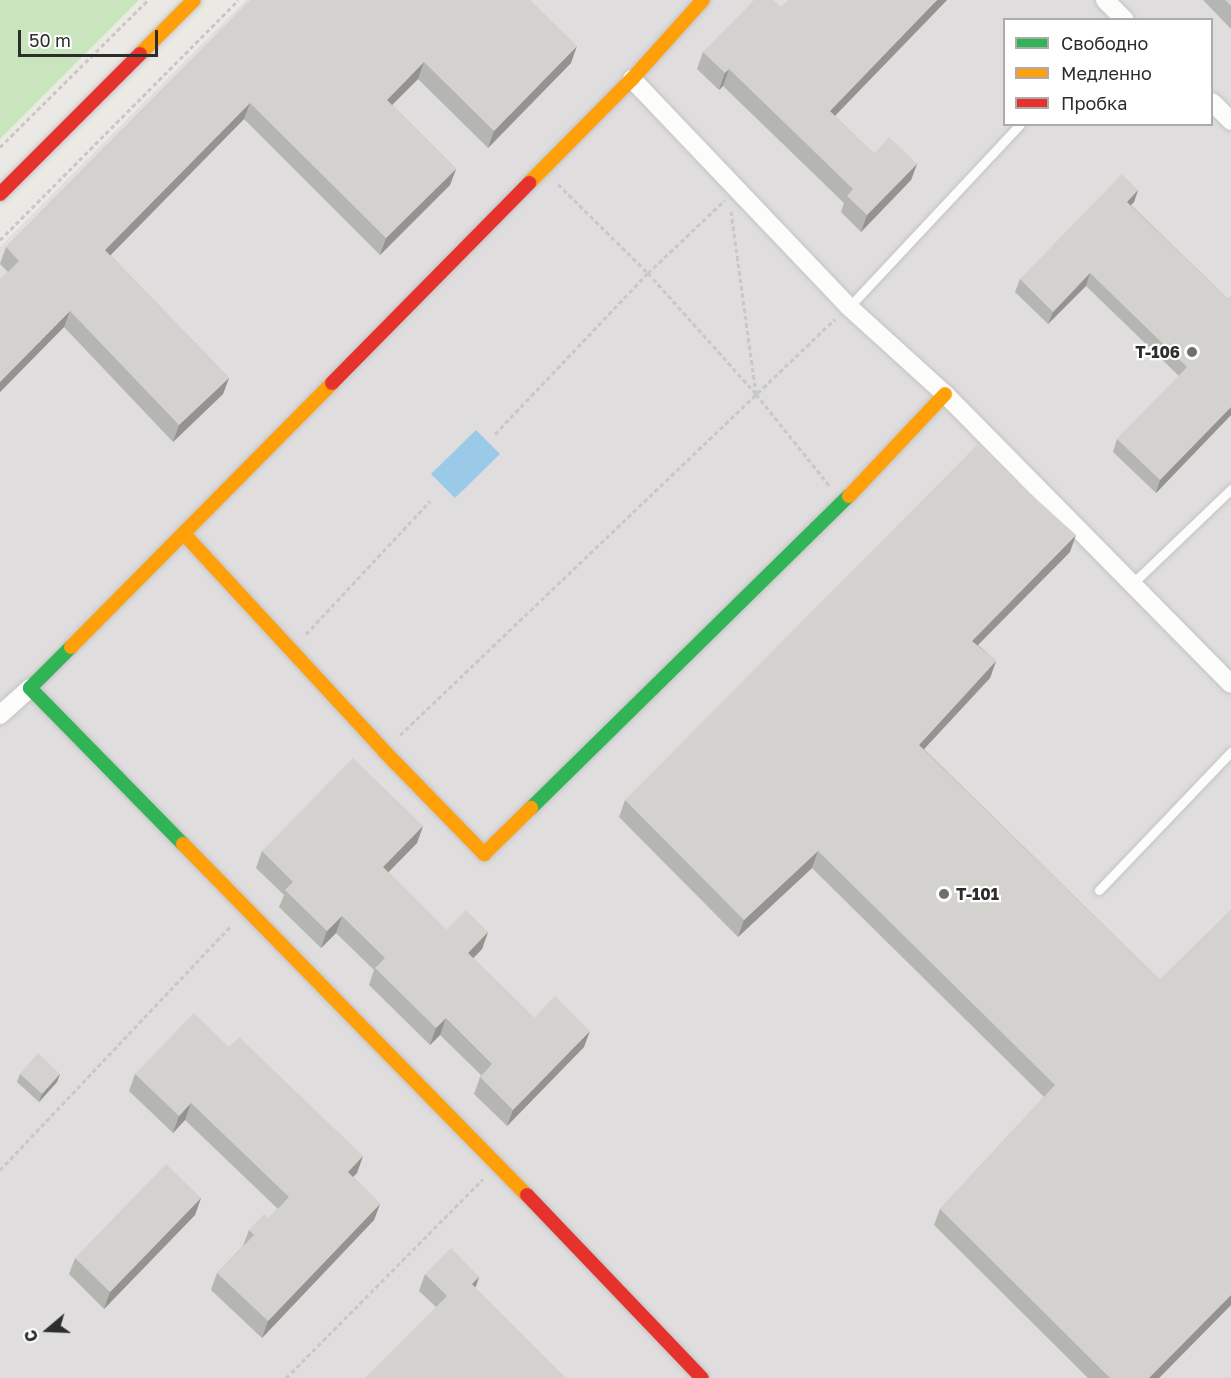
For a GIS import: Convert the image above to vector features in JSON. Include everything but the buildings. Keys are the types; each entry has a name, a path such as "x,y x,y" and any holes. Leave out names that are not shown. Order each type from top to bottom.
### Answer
{"street":[{"path":"0,194 194,0"},
{"path":"0,715 184,534 632,79 704,0"},
{"path":"1105,0 1122,18"},
{"path":"632,79 849,307 945,394 1231,684"},
{"path":"1213,103 1231,121"},
{"path":"184,534 384,751 484,854 843,503 945,394"},
{"path":"30,688 498,1165 702,1378"}],"lane":[{"path":"849,307 1018,126"},
{"path":"1131,585 1231,489"},
{"path":"1099,890 1231,752"}],"path":[{"path":"0,147 148,0"},
{"path":"0,240 238,0"},
{"path":"542,168 648,273 756,394 843,503"},
{"path":"495,434 648,273 729,196 756,394"},
{"path":"384,751 849,307"},
{"path":"291,651 430,501"},
{"path":"0,1170 247,910"},
{"path":"286,1378 498,1165"}],"shaded area":[{"path":"246,0 1231,0 1231,1378 0,1378 0,247"}],"green space":[{"path":"0,0 139,0 0,139"}],"water":[{"path":"476,430 500,454 455,498 431,474"}],"traffic: fast":[{"path":"531,808 849,496"},
{"path":"71,647 30,688 183,844"}],"traffic: slow":[{"path":"140,54 194,0"},
{"path":"529,183 632,79 703,0"},
{"path":"71,647 332,383"},
{"path":"849,496 945,394"},
{"path":"184,534 384,751 484,854 531,808"},
{"path":"183,844 527,1195"}],"traffic: jam":[{"path":"0,194 140,54"},
{"path":"332,383 529,183"},
{"path":"527,1195 702,1378"}],"place":[{"name":"Т-106","path":"1192,352"},
{"name":"Т-101","path":"944,894"}]}
